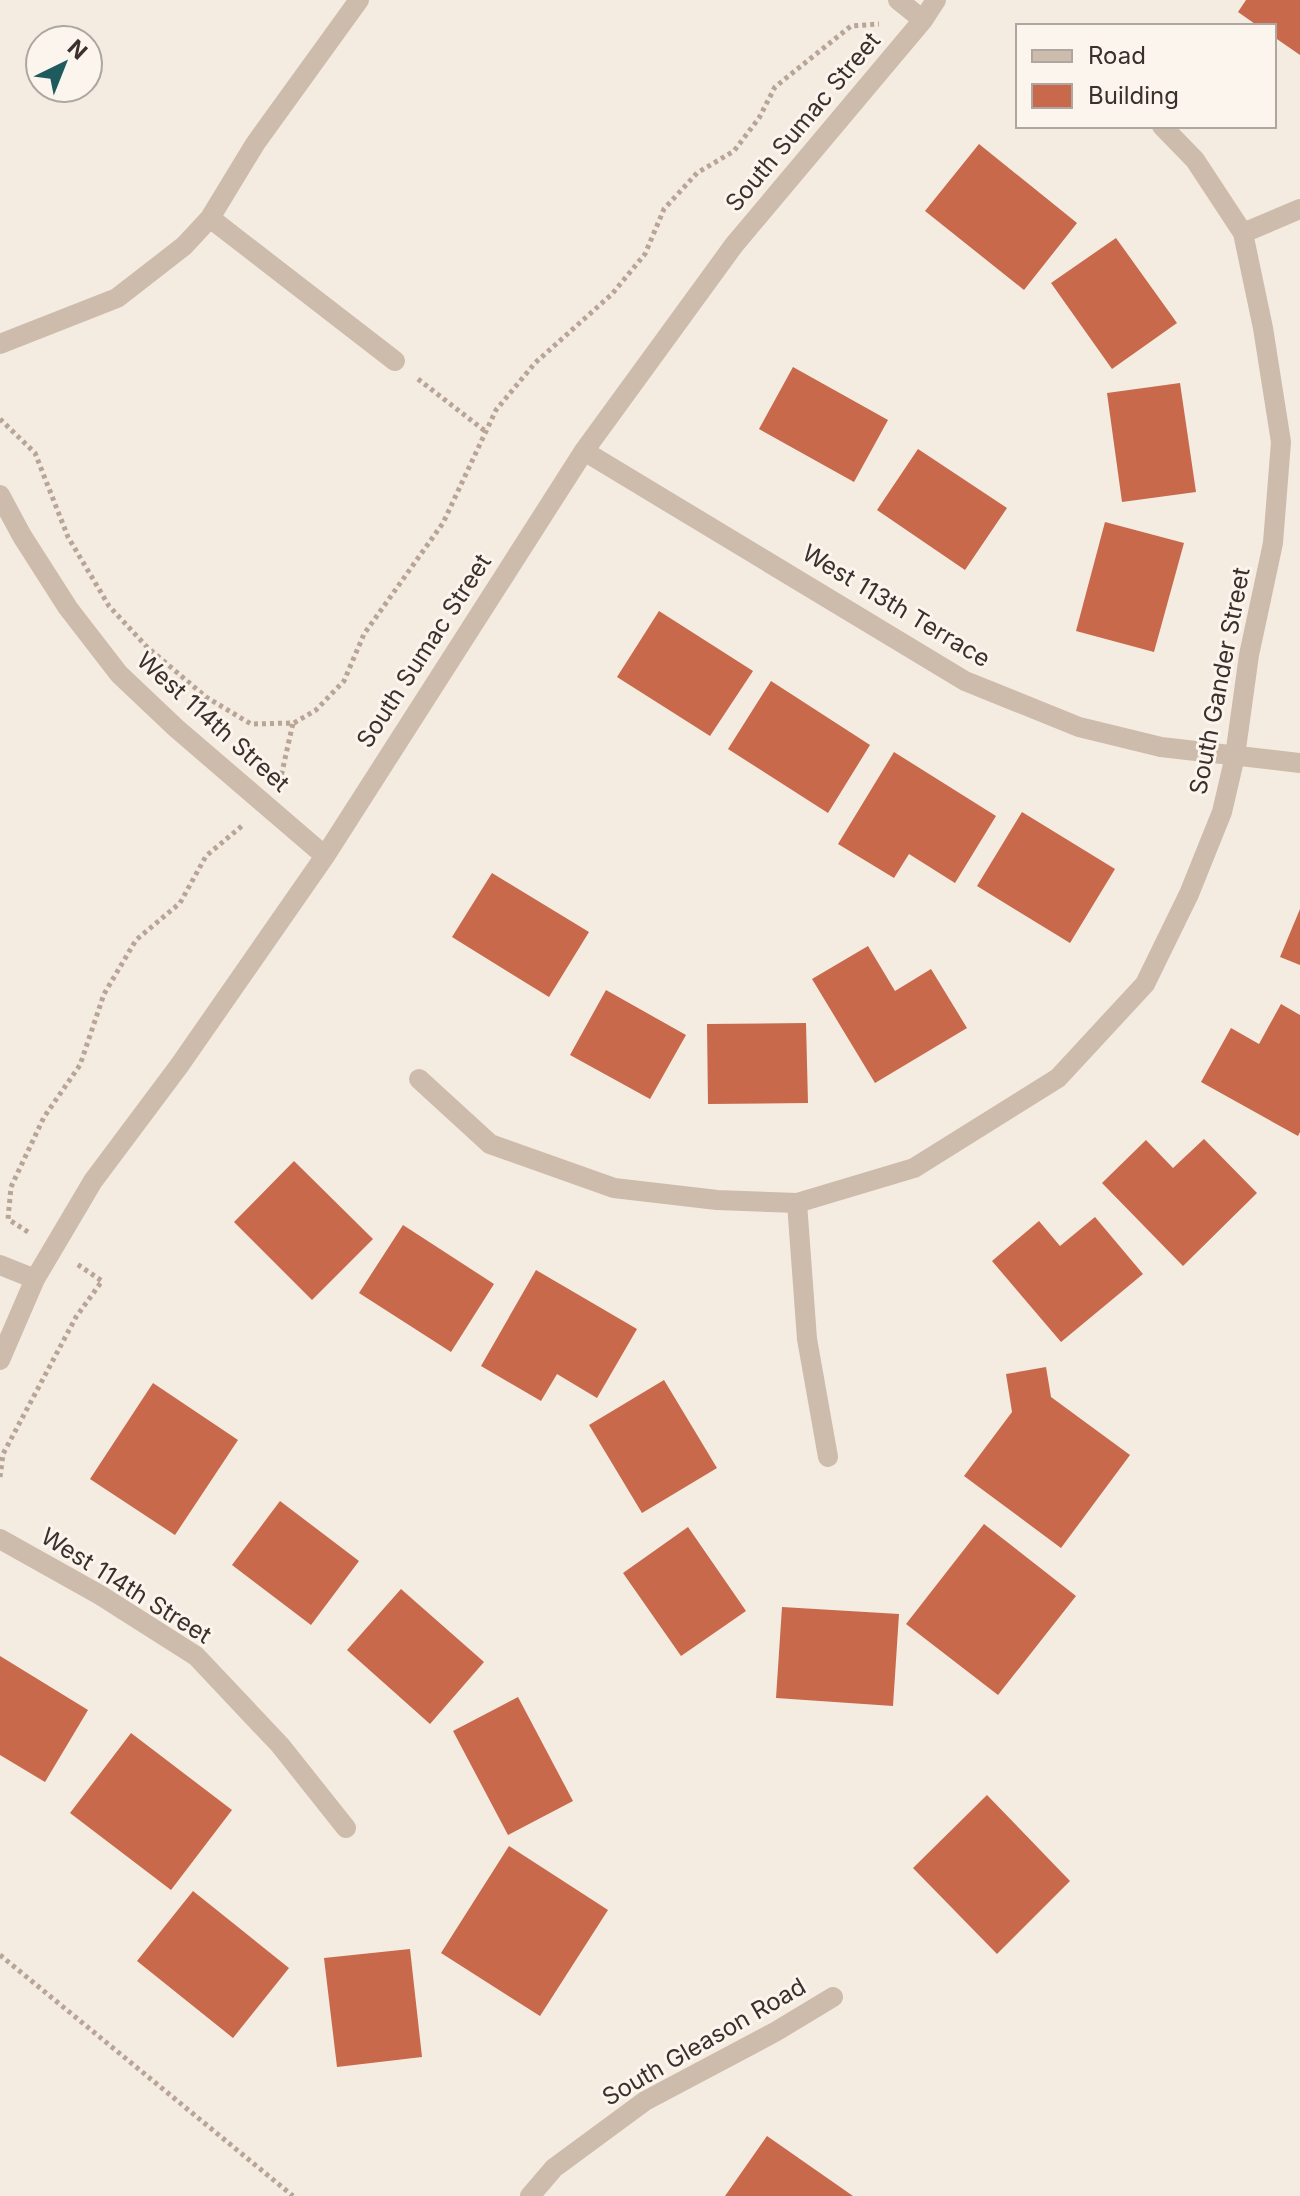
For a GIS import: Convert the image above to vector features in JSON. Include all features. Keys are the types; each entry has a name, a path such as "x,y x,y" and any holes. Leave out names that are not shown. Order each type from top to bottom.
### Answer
{"street":[{"path":"0,344 117,298 184,246 210,218 255,144 359,0"},
{"path":"898,0 923,20"},
{"name":"South Sumac Street","path":"0,1360 35,1279 93,1181 179,1066 325,856 584,451 734,245 923,20 936,0"},
{"name":"South Gander Street","path":"419,1079 490,1144 614,1188 717,1200 797,1203 914,1168 1058,1078 1145,984 1189,894 1222,812 1235,756 1249,655 1273,543 1281,442 1263,328 1243,233 1195,160 1164,128"},
{"path":"1243,233 1300,209"},
{"path":"210,218 395,361"},
{"name":"West 113th Terrace","path":"584,451 965,681 1079,727 1161,747 1300,763"},
{"name":"West 114th Street","path":"0,495 68,608 119,674 176,728 325,856"},
{"path":"797,1203 807,1339 828,1457"},
{"path":"0,1265 35,1279"},
{"name":"West 114th Street","path":"0,1539 100,1595 196,1656 280,1745 346,1828"},
{"name":"South Gleason Road","path":"530,2196 554,2168 645,2101 775,2032 833,1997"}],"path":[{"path":"0,419 35,453 68,537 109,606 147,647 206,697 251,724 293,723 316,710 344,681 364,634 443,523 496,410 535,363 612,294 645,254 664,209 697,173 734,151 759,118 775,87 851,26 923,20"},
{"path":"395,361 485,431"},
{"path":"266,805 280,781 293,723"},
{"path":"0,1955 293,2196"}],"building":[{"path":"1246,0 1300,0 1300,55 1276,38 1276,24 1255,24 1238,12"},
{"path":"979,144 1077,223 1024,290 925,211"},
{"path":"1116,238 1177,323 1112,369 1051,283"},
{"path":"793,367 888,420 854,482 759,429"},
{"path":"1180,383 1196,492 1122,502 1107,393"},
{"path":"918,449 1007,508 965,570 877,510"},
{"path":"1105,522 1184,543 1154,652 1076,631"},
{"path":"659,611 753,671 710,736 617,677"},
{"path":"771,681 870,745 828,813 728,749"},
{"path":"894,752 996,816 955,883 909,854 894,878 838,844"},
{"path":"1022,812 1115,869 1070,943 977,886"},
{"path":"492,873 589,932 549,997 452,937"},
{"path":"1300,909 1300,965 1280,957"},
{"path":"868,946 895,991 931,969 967,1028 875,1083 812,979"},
{"path":"606,990 686,1035 650,1099 570,1055"},
{"path":"1281,1004 1300,1015 1298,1136 1201,1082 1231,1028 1259,1044"},
{"path":"806,1023 808,1103 708,1104 707,1024"},
{"path":"1204,1139 1257,1193 1183,1266 1102,1183 1146,1140 1173,1168"},
{"path":"294,1161 373,1239 312,1300 234,1222"},
{"path":"1095,1217 1143,1274 1061,1342 992,1261 1039,1221 1060,1246"},
{"path":"403,1225 494,1284 451,1352 359,1293"},
{"path":"536,1270 637,1329 597,1398 557,1374 541,1401 481,1366"},
{"path":"1046,1367 1051,1397 1130,1455 1061,1548 964,1476 1012,1412 1006,1374"},
{"path":"664,1380 717,1468 642,1513 589,1425"},
{"path":"153,1383 238,1440 175,1535 90,1479"},
{"path":"280,1501 359,1561 311,1625 232,1565"},
{"path":"984,1524 1076,1596 998,1695 906,1624"},
{"path":"688,1527 746,1611 681,1656 623,1573"},
{"path":"401,1589 484,1662 430,1724 347,1650"},
{"path":"782,1607 899,1614 893,1706 776,1698"},
{"path":"0,1656 88,1710 45,1782 0,1755"},
{"path":"518,1697 573,1801 508,1835 453,1731"},
{"path":"131,1733 232,1810 171,1890 70,1813"},
{"path":"987,1795 1070,1881 997,1954 913,1868"},
{"path":"509,1846 608,1910 540,2016 441,1953"},
{"path":"193,1891 289,1968 233,2038 137,1961"},
{"path":"410,1949 422,2057 337,2067 324,1958"},
{"path":"767,2136 853,2196 725,2196"}]}
